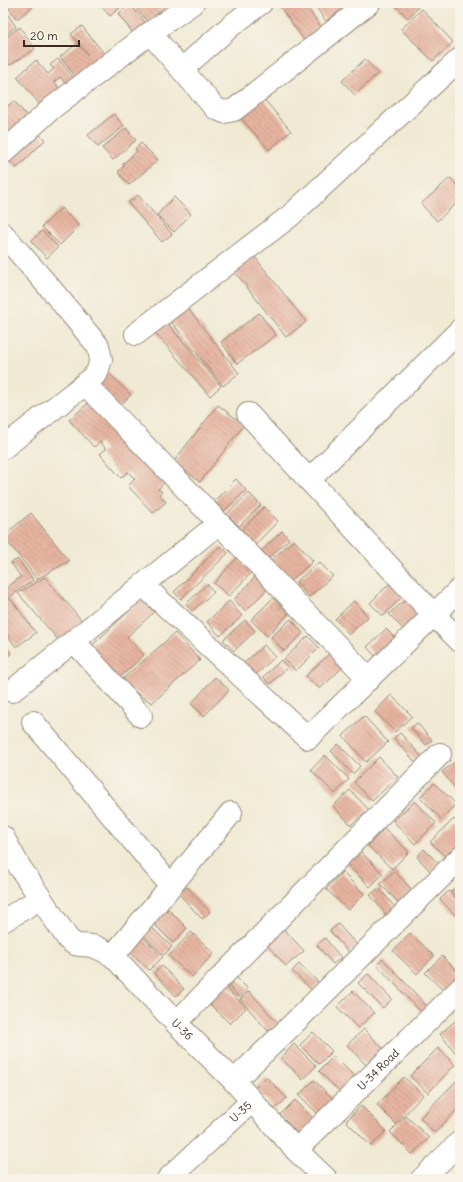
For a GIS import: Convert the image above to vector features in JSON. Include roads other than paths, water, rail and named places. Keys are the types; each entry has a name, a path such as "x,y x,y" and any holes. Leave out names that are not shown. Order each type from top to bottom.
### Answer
{"street":[{"path":"3,153 52,108 150,33 193,3"},
{"path":"182,69 232,25 261,3"},
{"path":"150,33 215,108 224,112 234,110 369,3"},
{"path":"136,334 290,216 460,59"},
{"path":"3,234 98,346 101,359 97,373 85,384 3,448"},
{"path":"309,480 460,330"},
{"path":"85,384 368,679"},
{"path":"248,414 434,615 460,641"},
{"path":"12,691 218,524"},
{"path":"143,585 308,738 460,589"},
{"path":"74,641 141,716"},
{"path":"33,722 171,886"},
{"path":"176,1023 440,754"},
{"path":"3,837 19,866 68,939 80,946 91,946 113,956 231,813"},
{"path":"234,1081 296,1022 460,858"},
{"path":"3,922 41,898"},
{"name":"U-36","path":"113,956 252,1101"},
{"name":"U-34 Road","path":"296,1150 460,989"},
{"name":"U-35","path":"168,1179 252,1101 296,1150 326,1179"},
{"path":"422,1179 460,1142"}]}
